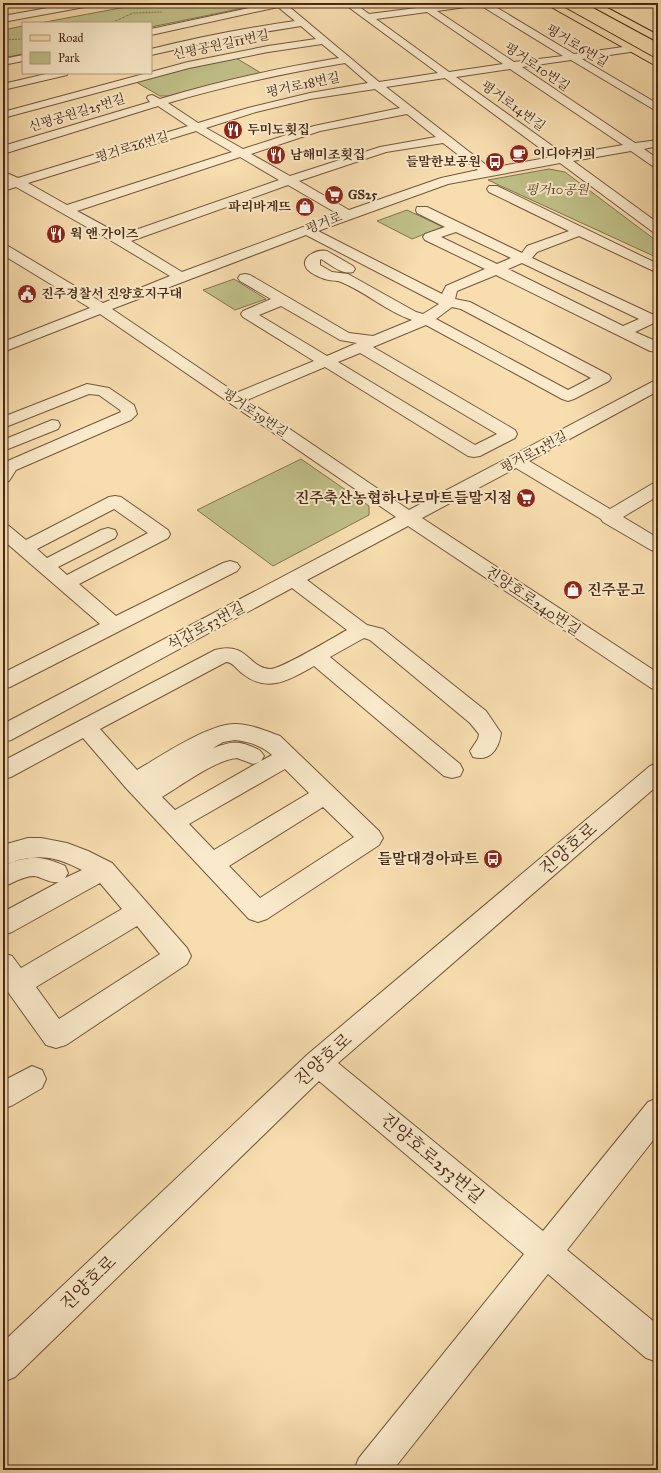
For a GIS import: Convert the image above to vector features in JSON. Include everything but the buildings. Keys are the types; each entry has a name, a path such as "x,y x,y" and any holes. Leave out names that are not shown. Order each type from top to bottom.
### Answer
{"main road":[{"path":"549,3 658,64"},
{"path":"560,3 658,59"},
{"path":"578,3 658,47"},
{"path":"591,3 658,39"}],"street":[{"path":"3,19 90,3"},
{"path":"152,32 283,3 303,23 377,85 488,172"},
{"name":"평거로14번길","path":"348,3 562,159"},
{"path":"368,17 478,3"},
{"name":"평거로6번길","path":"483,3 658,109"},
{"name":"평거로10번길","path":"428,10 658,164"},
{"name":"신평공원길11번길","path":"152,52 207,38 303,23"},
{"name":"신평공원길11번길","path":"125,81 220,58 324,41"},
{"name":"평거로18번길","path":"196,127 252,110 303,98 377,85 630,49"},
{"path":"3,62 22,58"},
{"path":"159,102 245,79 347,60"},
{"path":"3,86 58,74"},
{"name":"신평공원길25번길","path":"113,74 159,102 196,127"},
{"name":"신평공원길25번길","path":"3,115 125,81"},
{"name":"신평공원길25번길","path":"3,150 159,102"},
{"path":"66,210 318,128 409,110"},
{"path":"196,127 348,215"},
{"name":"평거로26번길","path":"3,187 196,127"},
{"path":"120,240 289,180 384,149 445,139"},
{"name":"평거로","path":"3,347 181,277 306,230 444,181 658,142"},
{"path":"562,159 658,229"},
{"path":"3,175 120,240 181,277"},
{"path":"493,189 658,269"},
{"path":"422,210 655,320"},
{"path":"456,227 430,237 655,348 658,347"},
{"path":"306,230 447,302 465,305 603,378 568,396 435,323 411,315 343,277 329,276 323,273 313,267 313,258 322,254 348,269"},
{"path":"235,399 425,320 446,306 451,289 527,256 532,249 580,231"},
{"name":"평거로39번길","path":"3,249 101,308 409,518"},
{"path":"245,278 345,337 368,344 509,434 474,452 248,314 282,300"},
{"path":"623,332 655,320"},
{"name":"평거로13번길","path":"409,518 658,385"},
{"path":"3,423 86,389 103,391 128,408 129,414 5,469"},
{"path":"3,446 52,425"},
{"path":"517,461 609,518 658,546"},
{"path":"609,518 658,488"},
{"path":"24,548 115,501 161,534 66,583"},
{"name":"석갑로53번길","path":"3,734 409,518"},
{"name":"진양호로240번길","path":"409,518 658,683"},
{"path":"3,530 115,626"},
{"path":"45,566 108,534"},
{"path":"3,682 230,567"},
{"path":"293,579 361,631 376,634 478,717 490,733 489,740 481,751"},
{"path":"3,771 222,655 230,654 237,656 254,672 269,677 279,676 361,631"},
{"path":"316,656 452,770"},
{"path":"86,727 141,788 258,912 371,838 272,742 254,735 235,732 218,735 141,788"},
{"path":"141,788 225,751 238,750 253,756"},
{"path":"173,822 287,757"},
{"name":"진양호로","path":"3,1365 318,1063 658,772"},
{"path":"212,864 325,795"},
{"path":"3,856 22,848 39,847 64,851 89,861 103,870 178,956 56,1036 10,974 139,912"},
{"path":"3,877 18,869 34,866 45,867 56,873"},
{"path":"3,924 103,870"},
{"name":"진양호로253번길","path":"318,1063 658,1346"},
{"path":"3,1096 32,1079"},
{"path":"372,1470 658,1112"}],"path":[{"path":"3,40 22,39"}],"green space":[{"path":"147,3 268,3 152,27 152,22 45,22"},
{"path":"22,26 22,54 3,58 3,30"},
{"path":"236,58 261,73 168,96 160,96 136,82 140,79"},
{"name":"평거10공원","path":"549,169 565,172 658,242 658,258 488,180"},
{"path":"407,210 443,227 412,239 377,221"},
{"path":"234,279 266,299 235,310 203,290"},
{"path":"301,459 369,506 369,515 273,566 197,510"}],"place":[{"name":"두미도횟집","path":"233,130"},
{"name":"이디야커피","path":"519,154"},
{"name":"남해미조횟집","path":"276,155"},
{"name":"들말한보공원","path":"495,162"},
{"name":"GS25","path":"334,195"},
{"name":"파리바게뜨","path":"305,207"},
{"name":"웍 앤 가이즈","path":"56,234"},
{"name":"진주경찰서 진양호지구대","path":"27,294"},
{"name":"진주축산농협하나로마트들말지점","path":"526,498"},
{"name":"진주문고","path":"573,590"},
{"name":"들말대경아파트","path":"493,859"}]}
